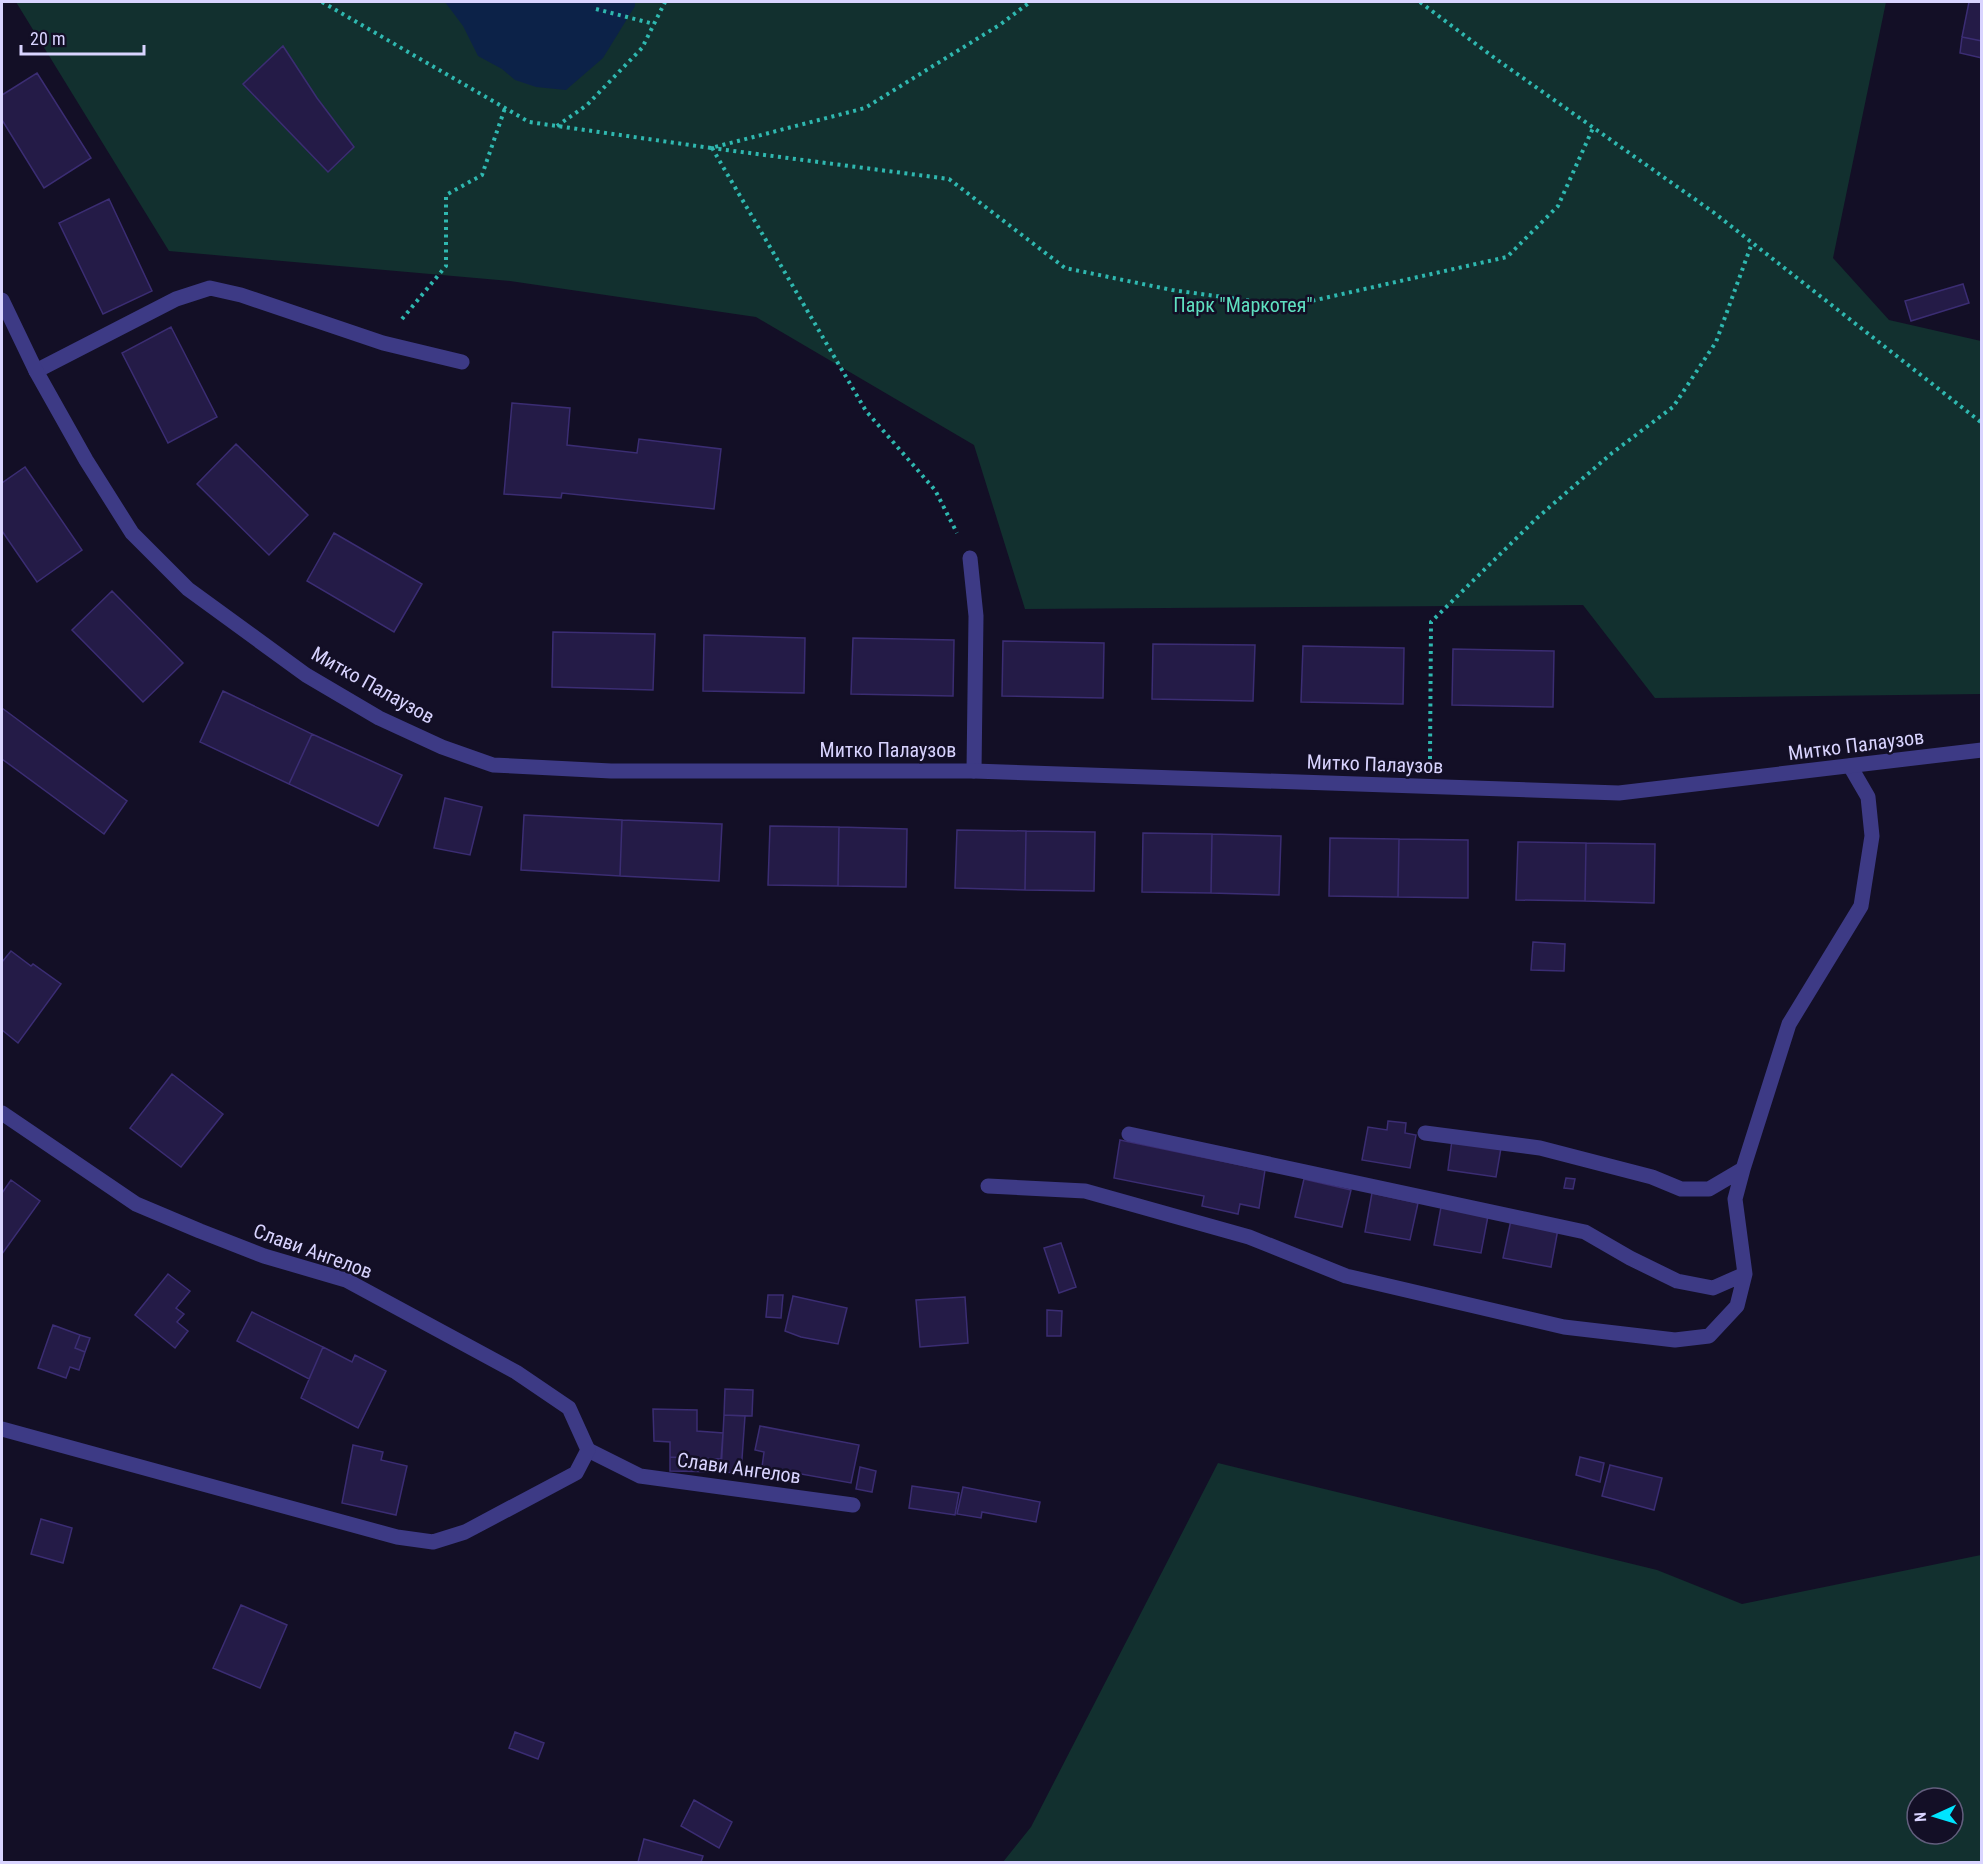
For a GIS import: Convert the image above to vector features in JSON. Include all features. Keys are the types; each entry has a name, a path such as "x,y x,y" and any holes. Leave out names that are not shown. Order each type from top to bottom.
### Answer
{"street":[{"path":"36,371 176,299 210,288 242,295 383,343 462,362"},
{"name":"Митко Палаузов","path":"2,300 36,371 86,460 132,533 188,589 306,675 379,718 442,747 493,765 611,771 974,771 1619,793 1982,750"},
{"path":"970,558 976,616 974,771"},
{"path":"988,1186 1085,1191 1249,1237 1346,1276 1564,1326 1676,1340 1709,1336 1737,1306 1745,1274 1735,1199 1789,1024 1861,906 1872,836 1868,797 1851,766"},
{"name":"Слави Ангелов","path":"2,1113 136,1204 254,1252 346,1281 516,1372 569,1408 588,1450 640,1476 854,1505"},
{"path":"1425,1133 1540,1148 1652,1177 1681,1189 1709,1189 1743,1169"},
{"path":"1129,1134 1585,1232 1677,1281 1713,1288 1745,1274"},
{"path":"2,1429 397,1537 433,1542 465,1532 576,1473 588,1450"}],"path":[{"path":"322,2 529,122 949,179 1065,268 1172,290 1289,306 1508,257 1558,206 1593,128"},
{"path":"556,126 587,105 642,48 665,2"},
{"path":"711,148 865,108 1001,24 1030,2"},
{"path":"1420,2 1496,59 1713,212 1982,423"},
{"path":"596,9 654,24"},
{"path":"383,343 446,266 446,195 482,175 505,108"},
{"path":"711,148 866,411 935,490 970,558"},
{"path":"1430,787 1431,622 1537,518 1612,453 1673,407 1716,342 1752,243"}],"green space":[{"name":"Парк \"Маркотея\"","path":"16,2 1886,2 1833,258 1889,320 1981,341 1981,694 1655,698 1583,605 1025,609 974,445 756,317 510,281 169,251"},
{"path":"1218,1463 1657,1570 1742,1604 1981,1555 1981,1862 1003,1862 1031,1827"}],"water":[{"path":"445,2 635,2 635,6 603,58 566,90 536,87 515,80 502,69 478,56 463,26"}],"building":[{"path":"1969,2 1982,2 1982,41 1962,37"},
{"path":"1962,37 1982,41 1982,58 1960,53"},
{"path":"283,46 317,98 354,147 328,172 243,84"},
{"path":"37,73 91,158 44,188 2,120 2,95"},
{"path":"109,199 152,291 103,314 59,223"},
{"path":"1963,284 1969,303 1911,321 1905,301"},
{"path":"171,327 217,417 168,443 122,353"},
{"path":"512,403 570,408 567,445 637,453 639,439 721,449 714,509 562,493 561,498 504,494"},
{"path":"236,444 308,515 269,555 197,484"},
{"path":"25,467 82,550 37,582 2,531 2,483"},
{"path":"334,533 422,584 394,632 307,581"},
{"path":"112,591 183,663 143,702 72,630"},
{"path":"553,632 655,634 653,690 552,687"},
{"path":"704,635 805,638 804,693 703,691"},
{"path":"853,638 954,640 953,696 851,694"},
{"path":"1003,641 1104,643 1103,698 1002,696"},
{"path":"1153,644 1255,645 1253,701 1152,699"},
{"path":"1303,646 1404,648 1403,704 1301,702"},
{"path":"1453,649 1554,651 1553,707 1452,705"},
{"path":"223,691 312,734 289,784 200,742"},
{"path":"2,708 127,801 104,834 2,759"},
{"path":"312,734 402,775 378,826 289,784"},
{"path":"445,798 482,807 470,855 434,848"},
{"path":"524,815 622,820 620,876 521,870"},
{"path":"622,820 722,824 719,881 620,876"},
{"path":"770,826 839,827 838,886 768,885"},
{"path":"839,827 907,829 906,887 838,886"},
{"path":"957,830 1026,831 1025,890 955,888"},
{"path":"1026,831 1095,832 1094,891 1025,890"},
{"path":"1143,833 1212,834 1211,893 1142,892"},
{"path":"1212,834 1281,836 1279,895 1211,893"},
{"path":"1330,838 1399,839 1398,897 1329,896"},
{"path":"1399,839 1468,840 1468,898 1398,897"},
{"path":"1518,842 1586,843 1585,901 1516,900"},
{"path":"1586,843 1655,844 1654,903 1585,901"},
{"path":"1533,942 1565,944 1564,971 1531,970"},
{"path":"11,951 61,984 18,1043 2,1030 2,962"},
{"path":"172,1074 223,1114 181,1167 130,1128"},
{"path":"1388,1121 1406,1123 1405,1133 1416,1135 1410,1168 1362,1160 1368,1127 1387,1130"},
{"path":"1120,1140 1265,1170 1259,1208 1240,1204 1238,1214 1202,1206 1204,1196 1114,1178"},
{"path":"1452,1140 1501,1148 1496,1177 1448,1170"},
{"path":"1566,1178 1575,1179 1573,1189 1564,1188"},
{"path":"1304,1179 1351,1190 1342,1227 1295,1217"},
{"path":"11,1180 40,1201 2,1254 2,1193"},
{"path":"1372,1193 1418,1203 1410,1240 1365,1232"},
{"path":"1441,1207 1488,1216 1481,1253 1434,1245"},
{"path":"1511,1220 1558,1229 1551,1267 1503,1258"},
{"path":"1061,1243 1076,1287 1059,1293 1044,1248"},
{"path":"168,1274 190,1291 176,1308 184,1314 177,1322 188,1331 175,1348 135,1315"},
{"path":"768,1295 783,1295 781,1318 766,1317"},
{"path":"793,1296 847,1308 838,1344 801,1337 785,1331"},
{"path":"965,1297 968,1343 920,1347 916,1300"},
{"path":"1047,1310 1062,1311 1061,1336 1047,1336"},
{"path":"252,1312 323,1347 309,1379 237,1341"},
{"path":"53,1325 80,1335 75,1348 85,1352 79,1370 70,1367 66,1378 38,1368"},
{"path":"80,1335 90,1338 85,1352 75,1348"},
{"path":"323,1347 352,1362 355,1355 386,1371 358,1428 301,1398"},
{"path":"725,1389 753,1390 752,1416 724,1415"},
{"path":"653,1409 697,1410 697,1431 723,1433 721,1459 670,1457 670,1442 654,1441"},
{"path":"724,1415 745,1416 741,1473 721,1472"},
{"path":"760,1426 859,1445 851,1483 762,1467 764,1452 755,1450"},
{"path":"353,1445 383,1452 381,1460 407,1466 396,1515 342,1503"},
{"path":"670,1457 721,1459 721,1472 670,1471"},
{"path":"1580,1457 1604,1463 1600,1482 1576,1475"},
{"path":"1610,1465 1662,1478 1654,1510 1602,1496"},
{"path":"860,1467 876,1471 872,1492 856,1489"},
{"path":"912,1486 959,1493 955,1515 909,1508"},
{"path":"963,1487 1040,1502 1036,1522 982,1512 981,1518 957,1514"},
{"path":"41,1519 72,1528 63,1563 31,1554"},
{"path":"241,1605 287,1625 260,1688 213,1668"},
{"path":"515,1732 544,1743 538,1759 509,1748"},
{"path":"694,1800 732,1822 719,1848 681,1826"},
{"path":"644,1839 703,1856 701,1862 638,1862"}]}
